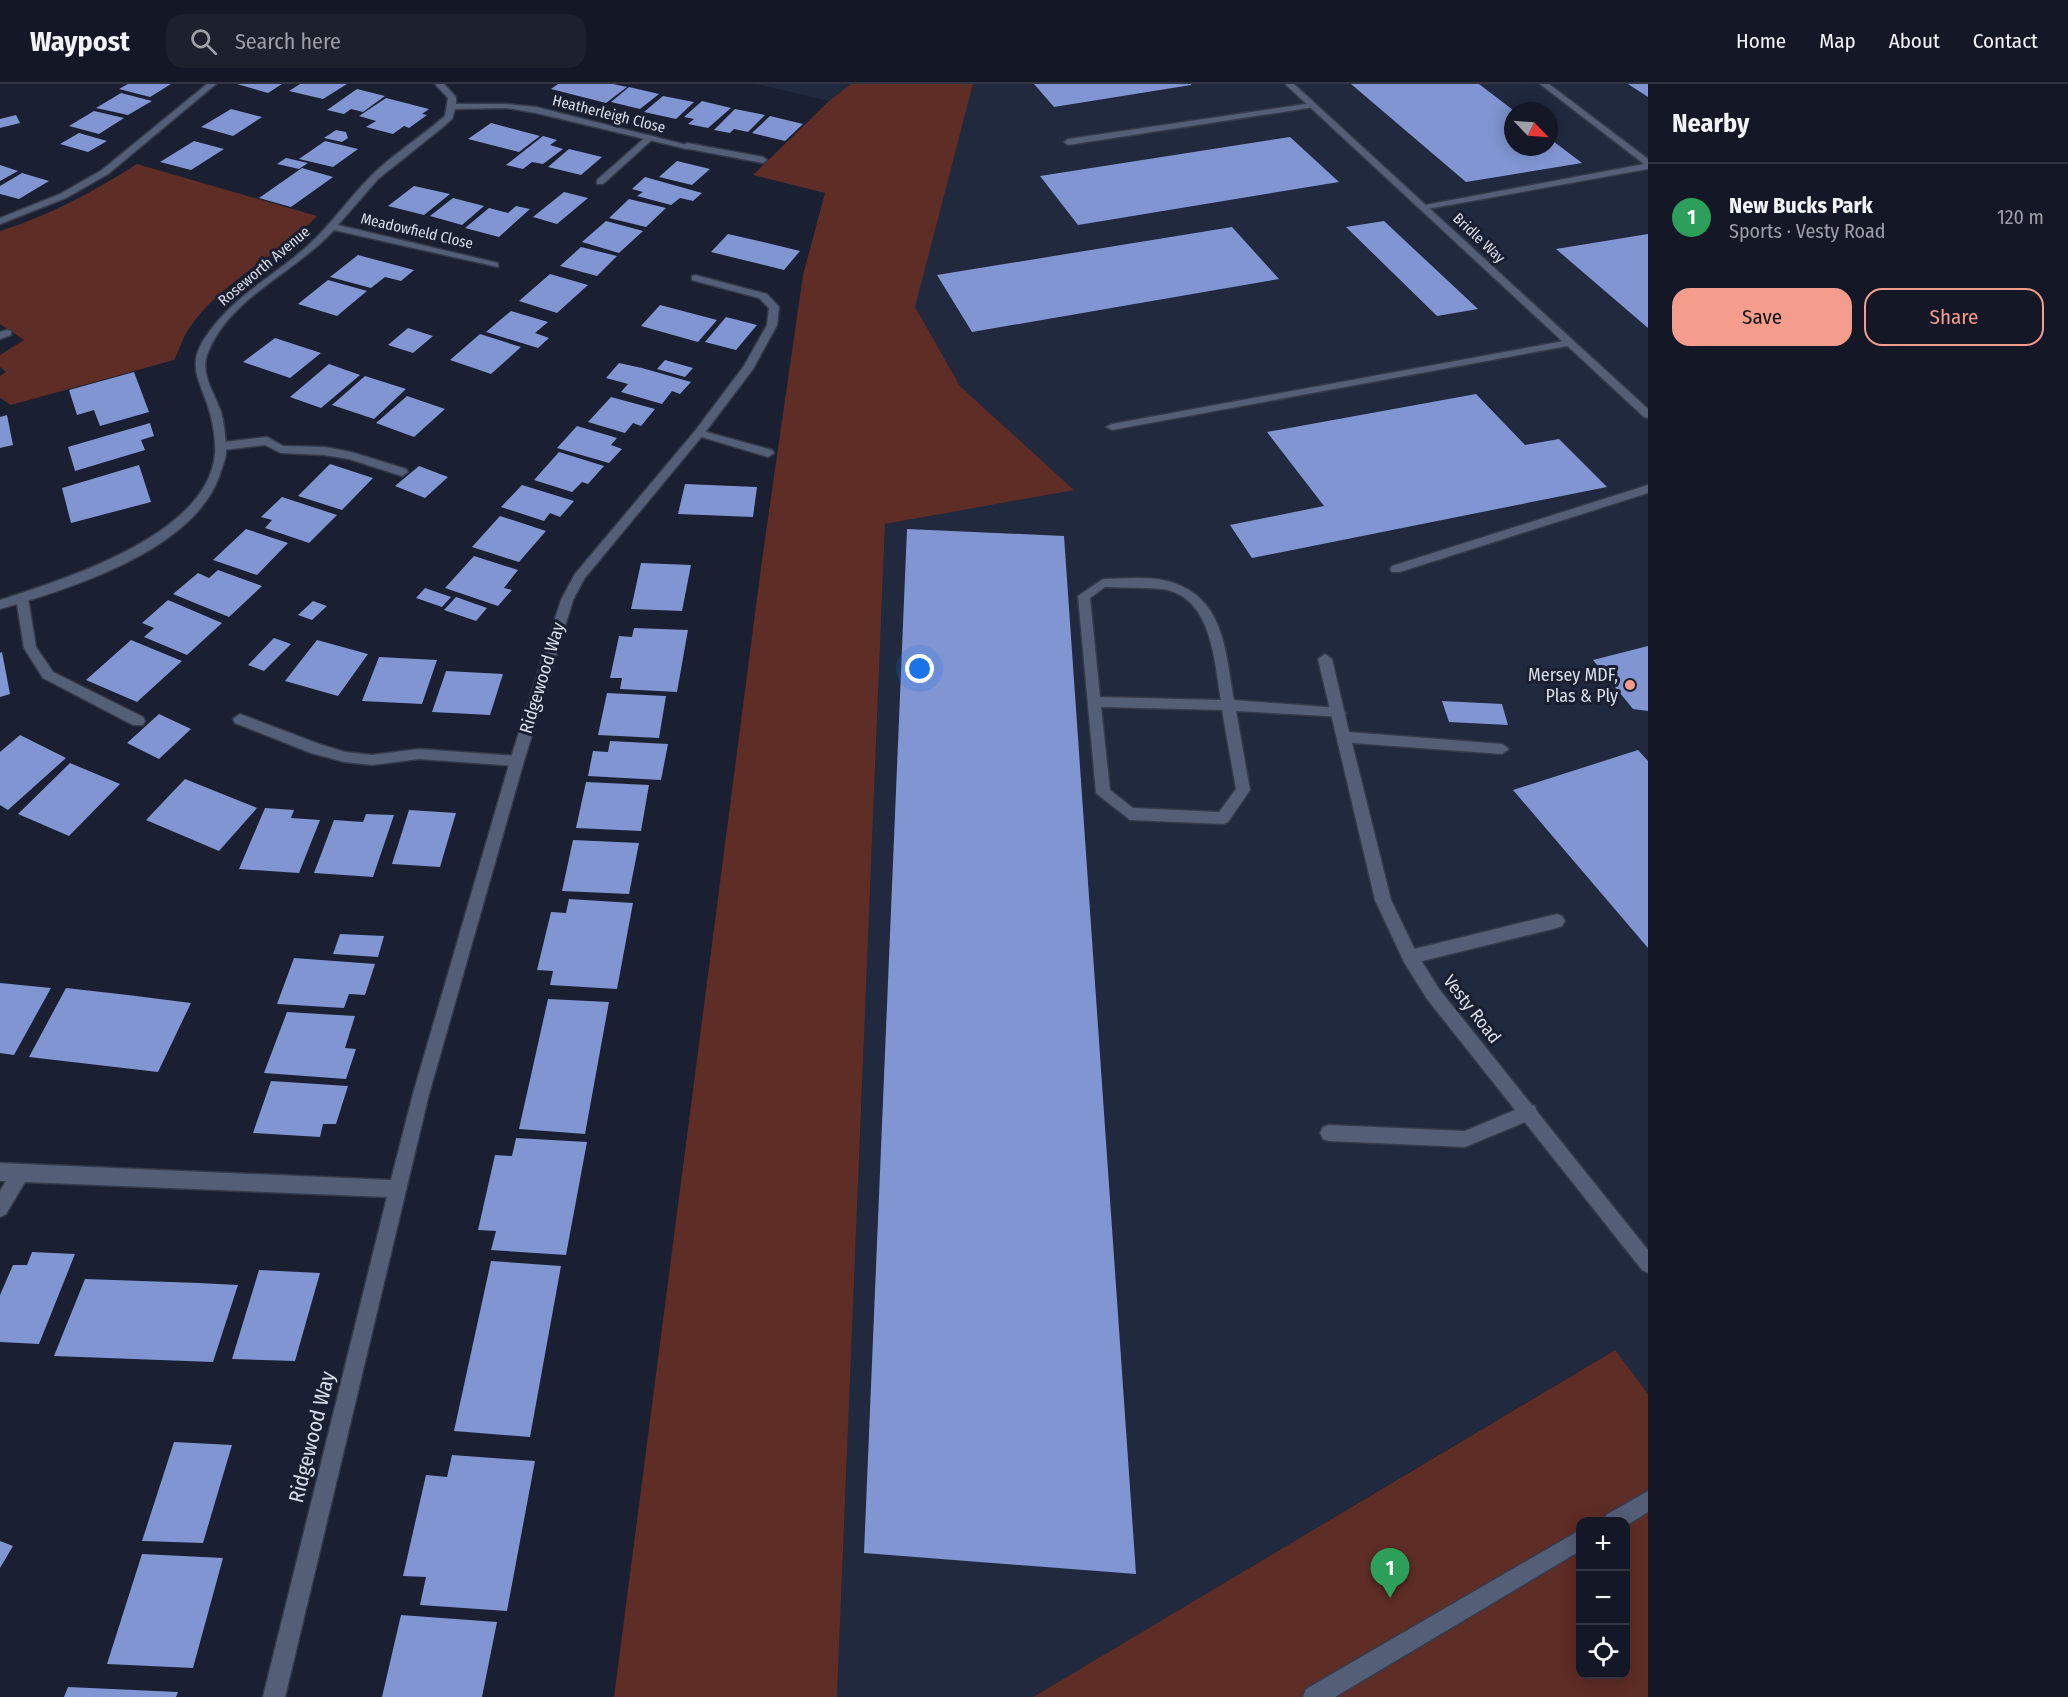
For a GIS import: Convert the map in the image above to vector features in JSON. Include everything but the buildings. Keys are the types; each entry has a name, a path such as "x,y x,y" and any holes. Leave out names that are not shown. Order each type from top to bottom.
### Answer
{"street":[{"path":"0,221 63,196 105,172 212,84"},
{"path":"439,84 452,97 452,107"},
{"name":"Bridle Way","path":"1289,84 1648,415"},
{"path":"1544,84 1648,165"},
{"path":"1068,142 1312,105"},
{"name":"Heatherleigh Close","path":"452,107 521,107 687,146 763,160"},
{"name":"Roseworth Avenue","path":"0,605 109,567 138,553 169,531 195,507 216,474 224,446 216,413 200,380 199,365 205,346 228,314 243,300 308,252 333,227 374,178 439,127 449,117 452,107"},
{"path":"600,182 651,137"},
{"path":"1425,208 1648,165"},
{"name":"Meadowfield Close","path":"333,227 495,265"},
{"name":"Ridgewood Way","path":"274,1697 421,1094 517,761 567,600 579,578 699,433 749,367 775,316 774,307 764,296 694,278"},
{"path":"1112,427 1569,343"},
{"path":"699,433 768,453"},
{"path":"224,446 267,441 281,449 324,451 351,456 402,472"},
{"path":"1396,569 1648,489"},
{"path":"1103,583 1165,585 1191,596 1215,629 1227,705 1243,790 1223,818 1130,814 1103,793 1084,596 1103,583"},
{"path":"22,598 30,648 48,675 138,721"},
{"name":"Vesty Road","path":"1325,659 1383,900 1410,957 1433,994 1648,1264"},
{"path":"1094,702 1227,705 1339,713"},
{"path":"240,719 316,749 345,757 372,760 419,754 517,761"},
{"path":"1344,737 1502,749"},
{"path":"1410,957 1557,921"},
{"path":"1329,1133 1465,1139 1529,1112"},
{"path":"0,1172 19,1175 397,1189"},
{"path":"0,1208 19,1175"},
{"path":"1620,1517 1648,1501"},
{"path":"1314,1697 1576,1543"}],"shaded area":[{"path":"755,84 851,84 829,101"},
{"path":"851,84 973,84 915,307 960,386 1074,490 885,524 837,1697 614,1697 762,560 803,275 825,193 753,175 829,101"},
{"path":"973,84 1648,84 1648,1394 1614,1350 1033,1697 837,1697 885,524 1073,489 960,386 914,307"},
{"path":"137,164 317,216 302,231 232,284 201,313 188,330 174,360 11,405 0,398 0,376 6,372 0,367 0,355 24,340 0,324 0,231 71,202"},
{"path":"1615,1350 1648,1394 1648,1697 1033,1697"}],"place":[{"name":"Mersey MDF, Plas & Ply","path":"1630,685"},
{"name":"New Bucks Park","path":"1390,1598"}]}
